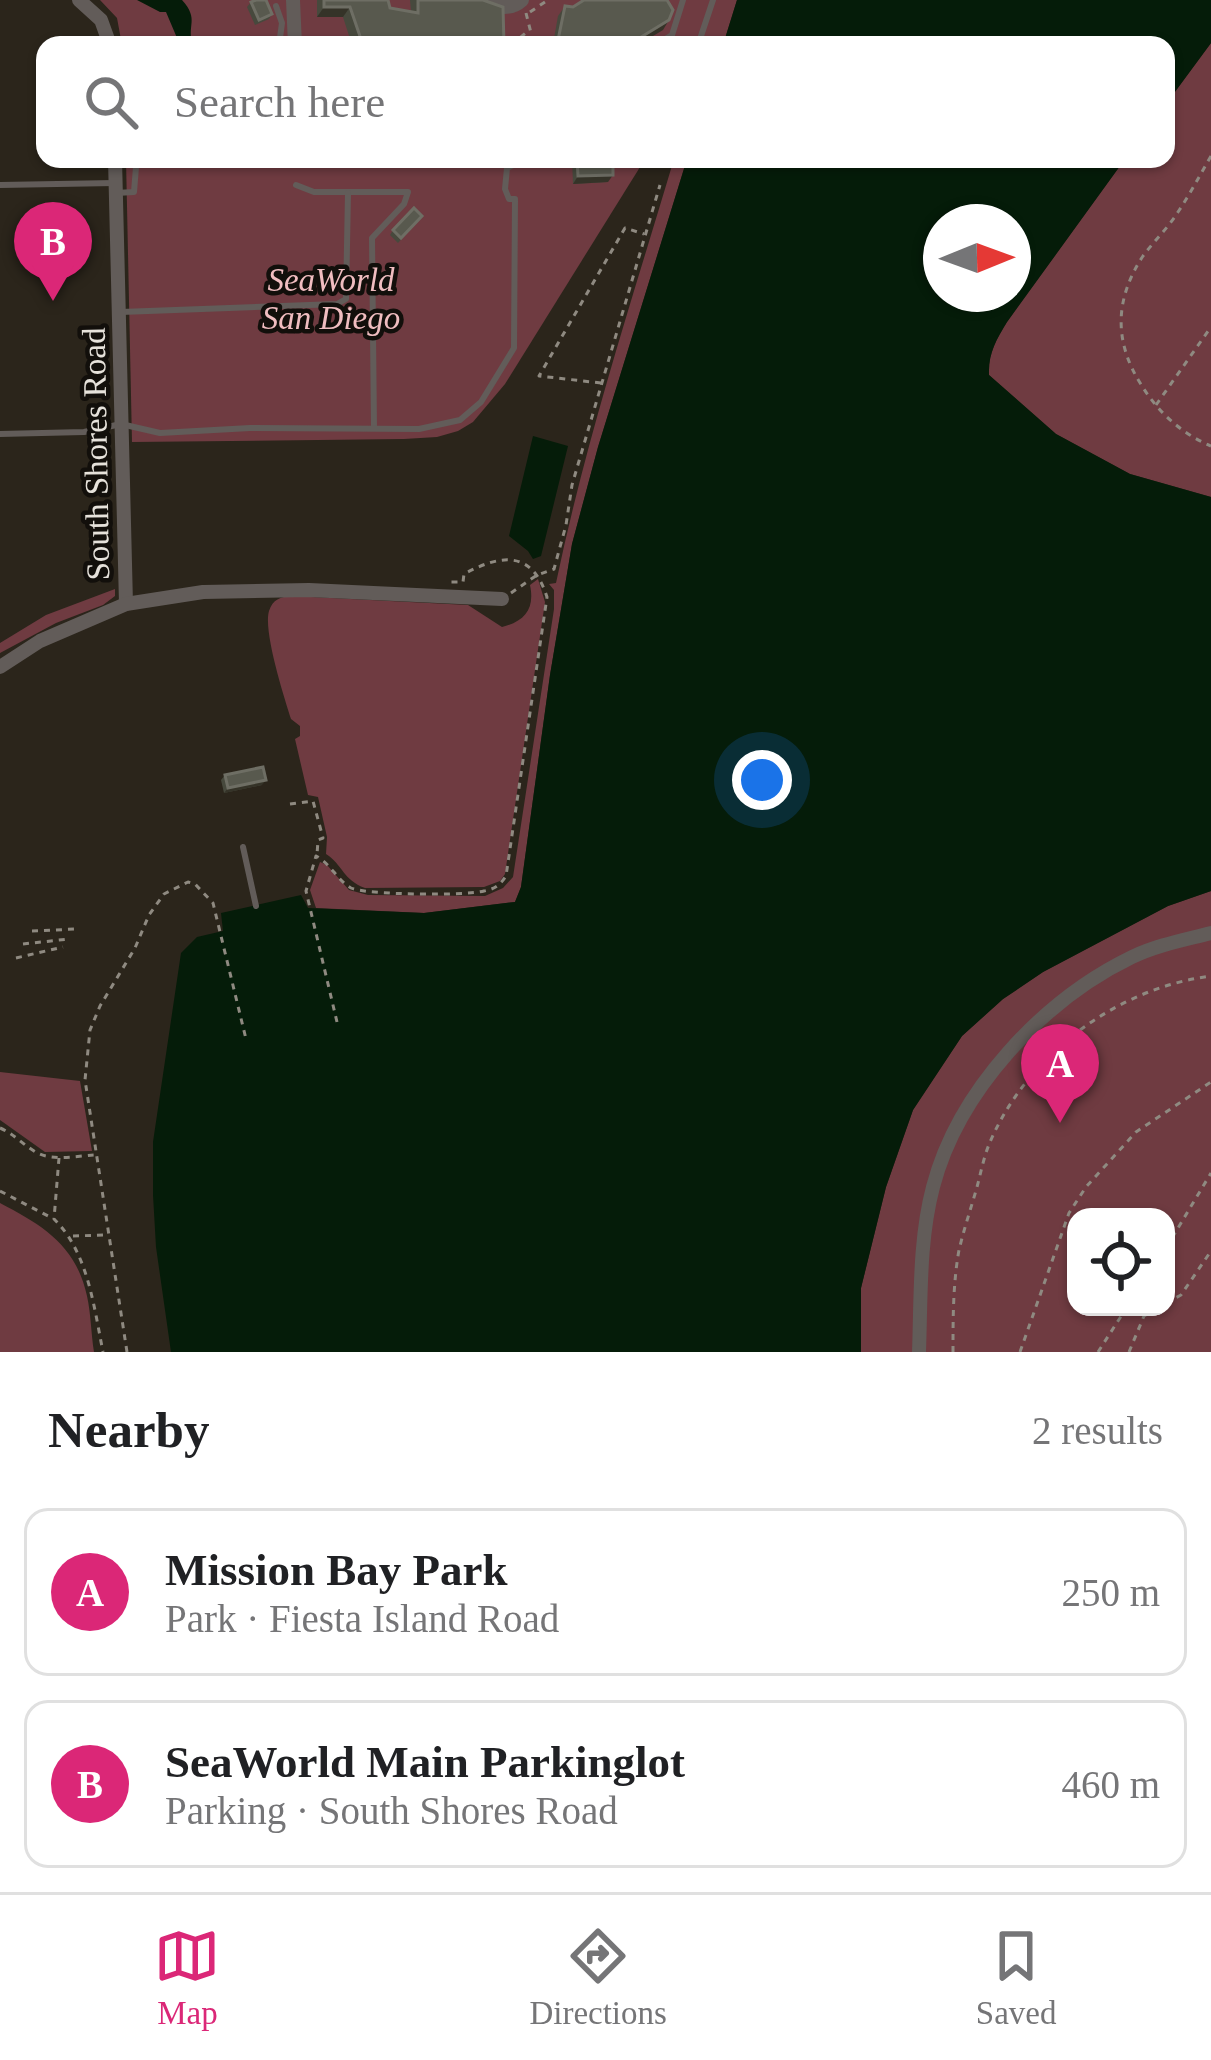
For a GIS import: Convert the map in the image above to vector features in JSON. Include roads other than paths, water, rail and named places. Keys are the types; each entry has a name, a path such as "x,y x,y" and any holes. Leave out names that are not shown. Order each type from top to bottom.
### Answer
{"street":[{"path":"79,0 100,20 106,36"},
{"path":"293,0 295,36"},
{"path":"480,0 499,8 522,6"},
{"name":"South Shores Road","path":"115,168 126,604"},
{"path":"0,667 40,641 126,604 202,592 502,599"},
{"path":"919,1352 924,1238 933,1188 951,1136 977,1090 1042,1020 1096,978 1154,947 1211,933"}],"lane":[{"path":"669,36 683,0"},
{"path":"701,36 713,0"},
{"path":"276,6 280,36"},
{"path":"0,185 134,191 136,168"},
{"path":"0,434 83,432 121,424 160,433 250,428 419,429 460,420 481,402 514,348 515,200 509,199 505,189 507,168"},
{"path":"296,185 314,191 408,192 404,204 372,238 374,429"},
{"path":"118,312 337,304 346,299 348,193"},
{"path":"243,848 256,906"}],"place":[{"name":"SeaWorld Main Parkinglot","path":"53,301"},
{"name":"Mission Bay Park","path":"1060,1123"}],"park label":[{"name":"SeaWorld San Diego","path":"331,298"}]}
